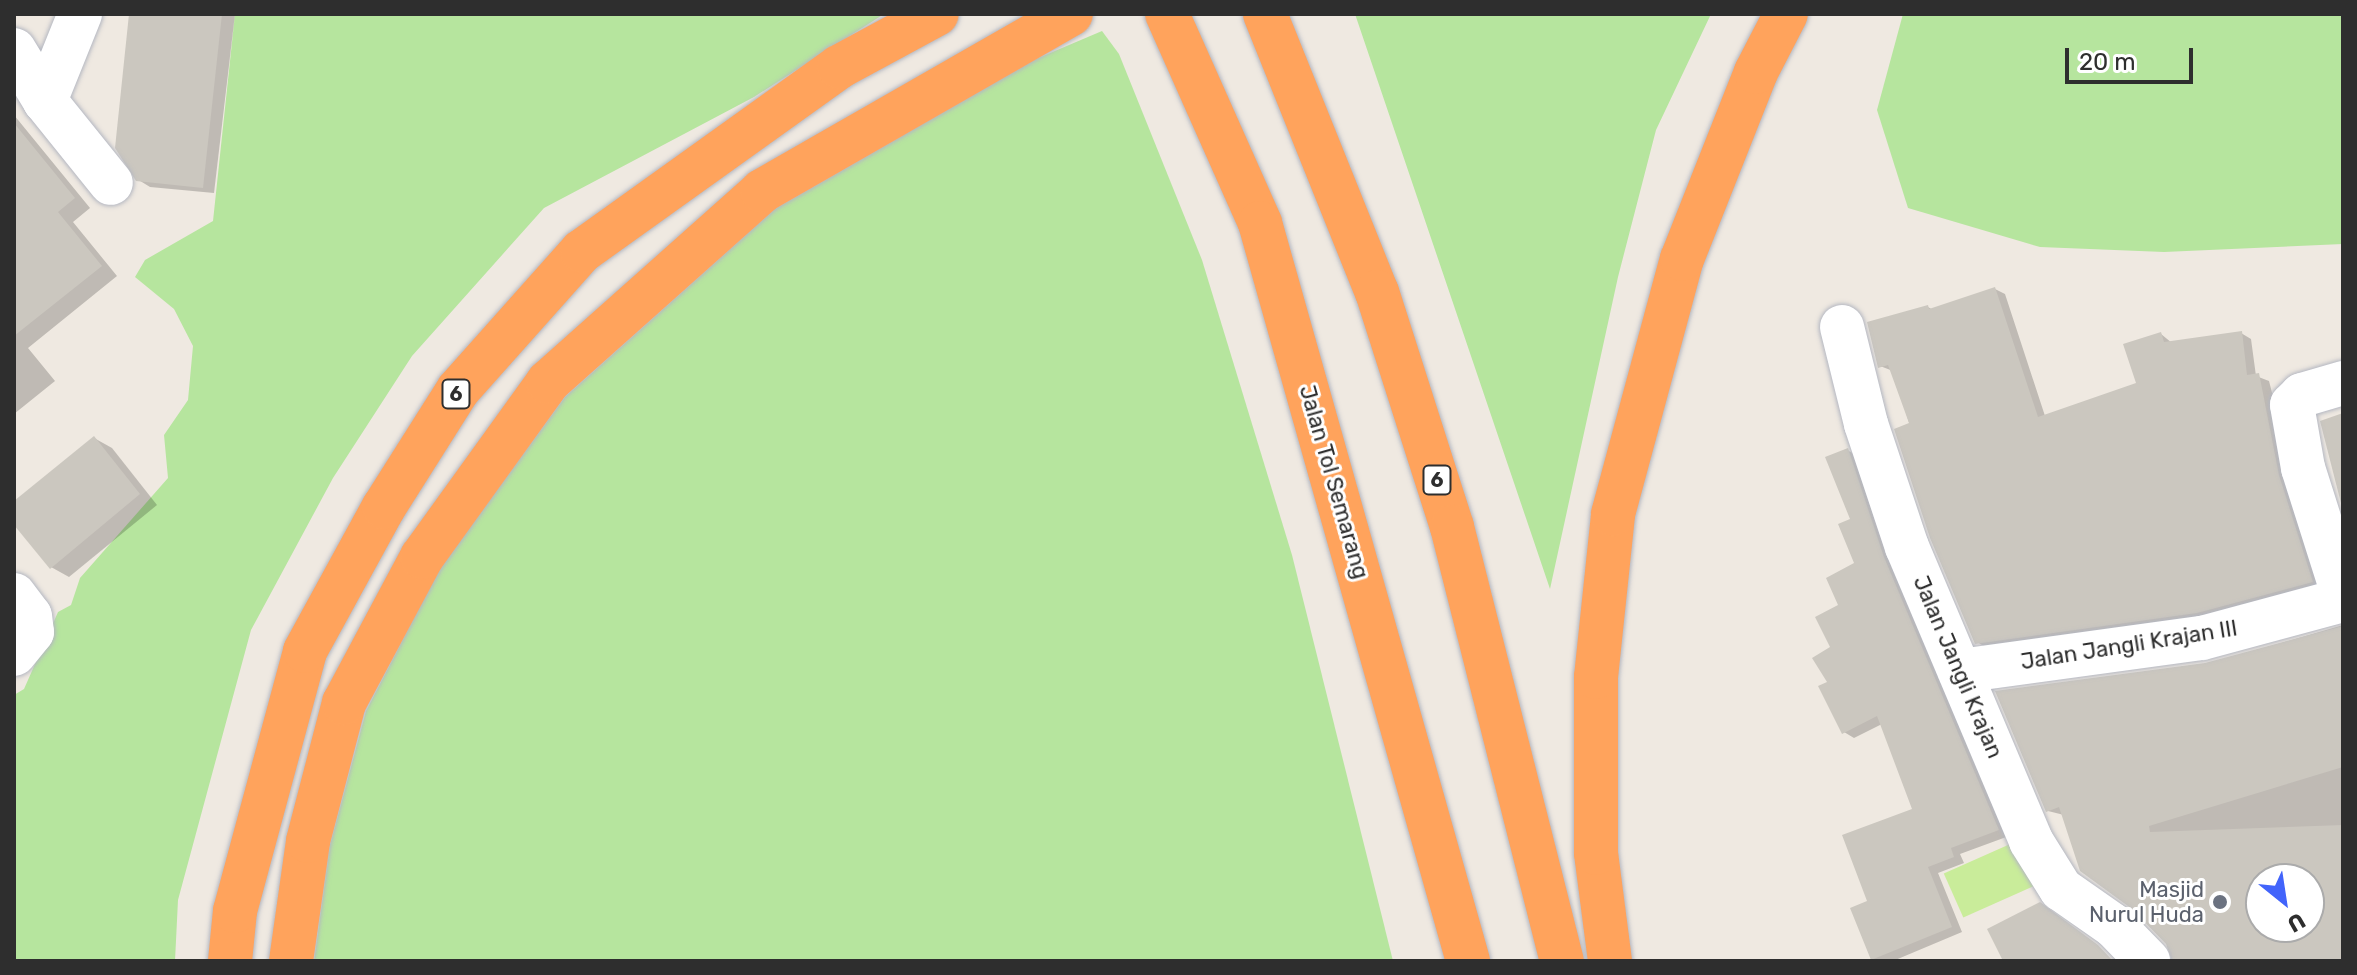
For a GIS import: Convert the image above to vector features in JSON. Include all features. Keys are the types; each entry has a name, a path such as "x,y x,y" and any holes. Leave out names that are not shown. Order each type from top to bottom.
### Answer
{"highway":[{"name":"6","path":"230,961 235,911 305,651 384,507 458,390 582,251 839,67 937,14"},
{"path":"291,961 308,841 344,703 422,557 548,382 762,191 1071,14"},
{"name":"Jalan Tol Semarang","path":"1167,14 1260,223 1443,862 1468,961"},
{"name":"6","path":"1265,14 1377,292 1452,527 1562,961"},
{"path":"1610,961 1596,853 1596,677 1613,514 1682,259 1756,72 1786,14"},
{"path":"1443,862 1450,961"}],"street":[{"path":"45,101 80,14"},
{"path":"14,50 45,101 111,183"},
{"name":"Jalan Jangli Krajan","path":"1842,327 1884,484 1960,671 2047,871 2148,961"},
{"path":"2343,383 2302,395 2292,405 2303,468 2343,594"},
{"path":"14,595 30,616 32,632 14,654"},
{"name":"Jalan Jangli Krajan III","path":"1960,671 2202,638 2343,600"}],"green space":[{"path":"235,14 884,14 754,97 544,208 412,356 333,478 251,630 178,900 175,961 14,961 14,695 24,689 58,612 71,605 80,578 168,478 164,435 188,400 193,346 174,309 135,277 145,260 213,221"},
{"path":"1355,14 1711,14 1656,130 1618,277 1550,589"},
{"path":"1903,14 2343,14 2343,244 2164,252 2040,247 1908,208 1877,110"},
{"path":"1102,31 1119,54 1202,260 1292,555 1393,961 314,961 330,845 366,711 440,568 565,397 775,209 1036,59"},
{"path":"2026,837 2046,881 1963,917 1944,874"}],"building":[{"path":"129,14 222,14 203,188 136,181 115,148"},
{"path":"14,123 75,198 58,212 102,266 14,336"},
{"path":"1995,287 2038,417 2136,383 2123,344 2161,332 2164,342 2242,331 2247,375 2259,373 2279,475 2313,582 2197,613 1975,644 1930,538 1894,429 1909,423 1888,365 1878,368 1867,322 1928,305 1929,309"},
{"path":"2343,413 2343,511 2320,421"},
{"path":"94,436 140,494 50,569 14,525 14,501"},
{"path":"1848,448 1884,557 1999,830 1951,848 1954,857 1928,867 1952,927 1871,960 1850,908 1867,901 1842,835 1912,809 1877,716 1842,734 1818,686 1827,682 1812,658 1830,647 1815,617 1838,605 1826,578 1854,563 1838,524 1850,519 1825,457"},
{"path":"2343,626 2343,767 2149,826 2150,832 2343,825 2343,961 2172,961 2166,944 2132,909 2080,871 2059,807 2046,812 1995,691 2205,663"},
{"path":"2040,902 2098,945 2113,961 2003,961 1987,929"}],"place":[{"name":"Masjid Nurul Huda","path":"2220,902"}]}
